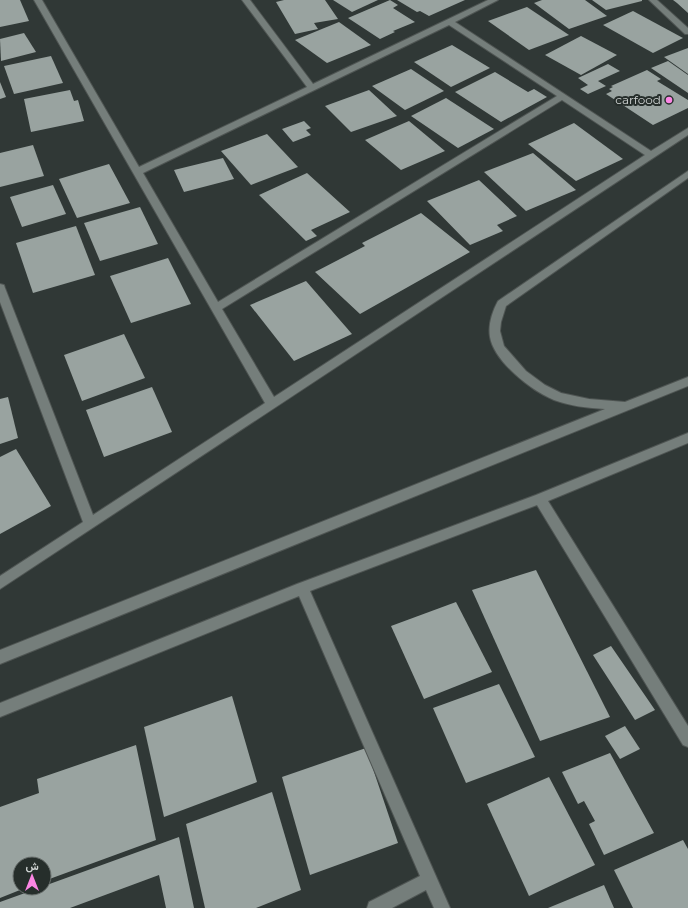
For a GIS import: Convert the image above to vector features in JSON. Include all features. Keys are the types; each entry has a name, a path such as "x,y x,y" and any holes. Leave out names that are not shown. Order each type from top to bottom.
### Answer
{"street":[{"path":"38,0 272,404"},
{"path":"246,0 312,88"},
{"path":"137,172 494,0"},
{"path":"653,0 688,32"},
{"path":"450,21 651,155"},
{"path":"216,308 563,96"},
{"path":"0,583 688,131"},
{"path":"628,405 592,405 557,397 535,385 520,372 506,356 496,340 495,320 502,304 688,174"},
{"path":"0,288 90,524"},
{"path":"0,657 688,381"},
{"path":"0,710 302,588 540,499 688,438"},
{"path":"540,499 688,740"},
{"path":"302,588 442,908"},
{"path":"374,908 429,880"}],"building":[{"path":"0,0 20,0 29,21 0,27"},
{"path":"284,0 325,0 338,19 314,23 318,29 295,34 276,2"},
{"path":"333,0 378,0 352,12"},
{"path":"390,0 398,5 393,8 415,22 393,31 395,32 380,39 348,18"},
{"path":"397,0 465,0 429,16 420,11 417,12"},
{"path":"542,0 585,0 607,16 569,29 534,3"},
{"path":"592,0 642,0 642,1 606,10"},
{"path":"673,0 688,0 688,13 677,3"},
{"path":"527,7 569,35 529,50 488,21"},
{"path":"633,11 683,38 653,53 603,25"},
{"path":"339,22 371,45 327,63 295,40"},
{"path":"24,33 36,52 1,61 0,39"},
{"path":"581,36 617,55 581,75 545,55"},
{"path":"452,45 490,68 451,87 414,62"},
{"path":"688,48 688,74 664,57"},
{"path":"51,56 63,83 14,94 4,66"},
{"path":"668,61 688,75 688,93 651,68"},
{"path":"608,64 620,71 598,81 606,86 588,94 580,89 588,85 578,78"},
{"path":"411,69 444,91 405,110 372,86"},
{"path":"647,70 661,79 657,81 688,100 688,108 653,125 606,94 612,91 609,89 613,87 611,86"},
{"path":"495,72 528,92 534,89 547,97 501,122 455,92"},
{"path":"0,82 6,97 0,99"},
{"path":"70,90 74,101 78,100 84,121 31,132 24,99"},
{"path":"369,90 397,116 351,132 325,106"},
{"path":"446,98 494,129 458,148 411,116"},
{"path":"304,121 311,128 306,130 311,135 293,142 282,129"},
{"path":"409,121 445,151 401,170 365,140"},
{"path":"574,123 623,159 576,181 528,144"},
{"path":"267,134 298,167 251,185 221,151"},
{"path":"33,145 44,176 0,187 0,153"},
{"path":"533,153 576,190 526,211 484,172"},
{"path":"223,158 234,179 184,192 174,170"},
{"path":"109,164 130,203 77,218 59,179"},
{"path":"307,173 350,212 311,230 317,236 306,241 259,195"},
{"path":"479,180 517,216 497,225 503,231 470,245 427,201"},
{"path":"53,185 66,214 22,227 10,197"},
{"path":"140,207 158,244 100,261 84,223"},
{"path":"421,213 470,252 360,314 315,272 365,246 362,243"},
{"path":"76,226 95,275 33,293 16,243"},
{"path":"168,258 191,304 131,323 110,276"},
{"path":"306,281 352,334 294,361 250,305"},
{"path":"124,334 145,378 82,401 64,355"},
{"path":"152,387 172,432 104,457 86,410"},
{"path":"8,397 18,438 0,444 0,399"},
{"path":"16,449 51,506 0,534 0,457"},
{"path":"536,570 610,717 540,741 472,590"},
{"path":"456,602 492,672 424,699 391,626"},
{"path":"611,646 655,710 635,720 593,655"},
{"path":"499,684 535,757 466,783 433,708"},
{"path":"232,696 257,782 164,817 144,727"},
{"path":"625,726 640,749 620,759 605,736"},
{"path":"136,745 156,840 52,878 52,856 12,856 12,893 0,898 0,807 39,793 37,779"},
{"path":"366,748 398,843 310,875 282,777"},
{"path":"610,753 654,833 604,855 589,824 595,821 584,801 578,804 562,772"},
{"path":"549,777 595,865 529,896 487,804"},
{"path":"272,792 301,890 256,908 205,908 186,824"},
{"path":"179,837 194,908 166,908 159,875 70,908 0,908 0,902 17,896 52,896 52,883"},
{"path":"683,840 688,849 688,908 633,908 614,870"},
{"path":"604,885 614,908 548,908"}],"place":[{"name":"carfood","path":"669,100"}]}
